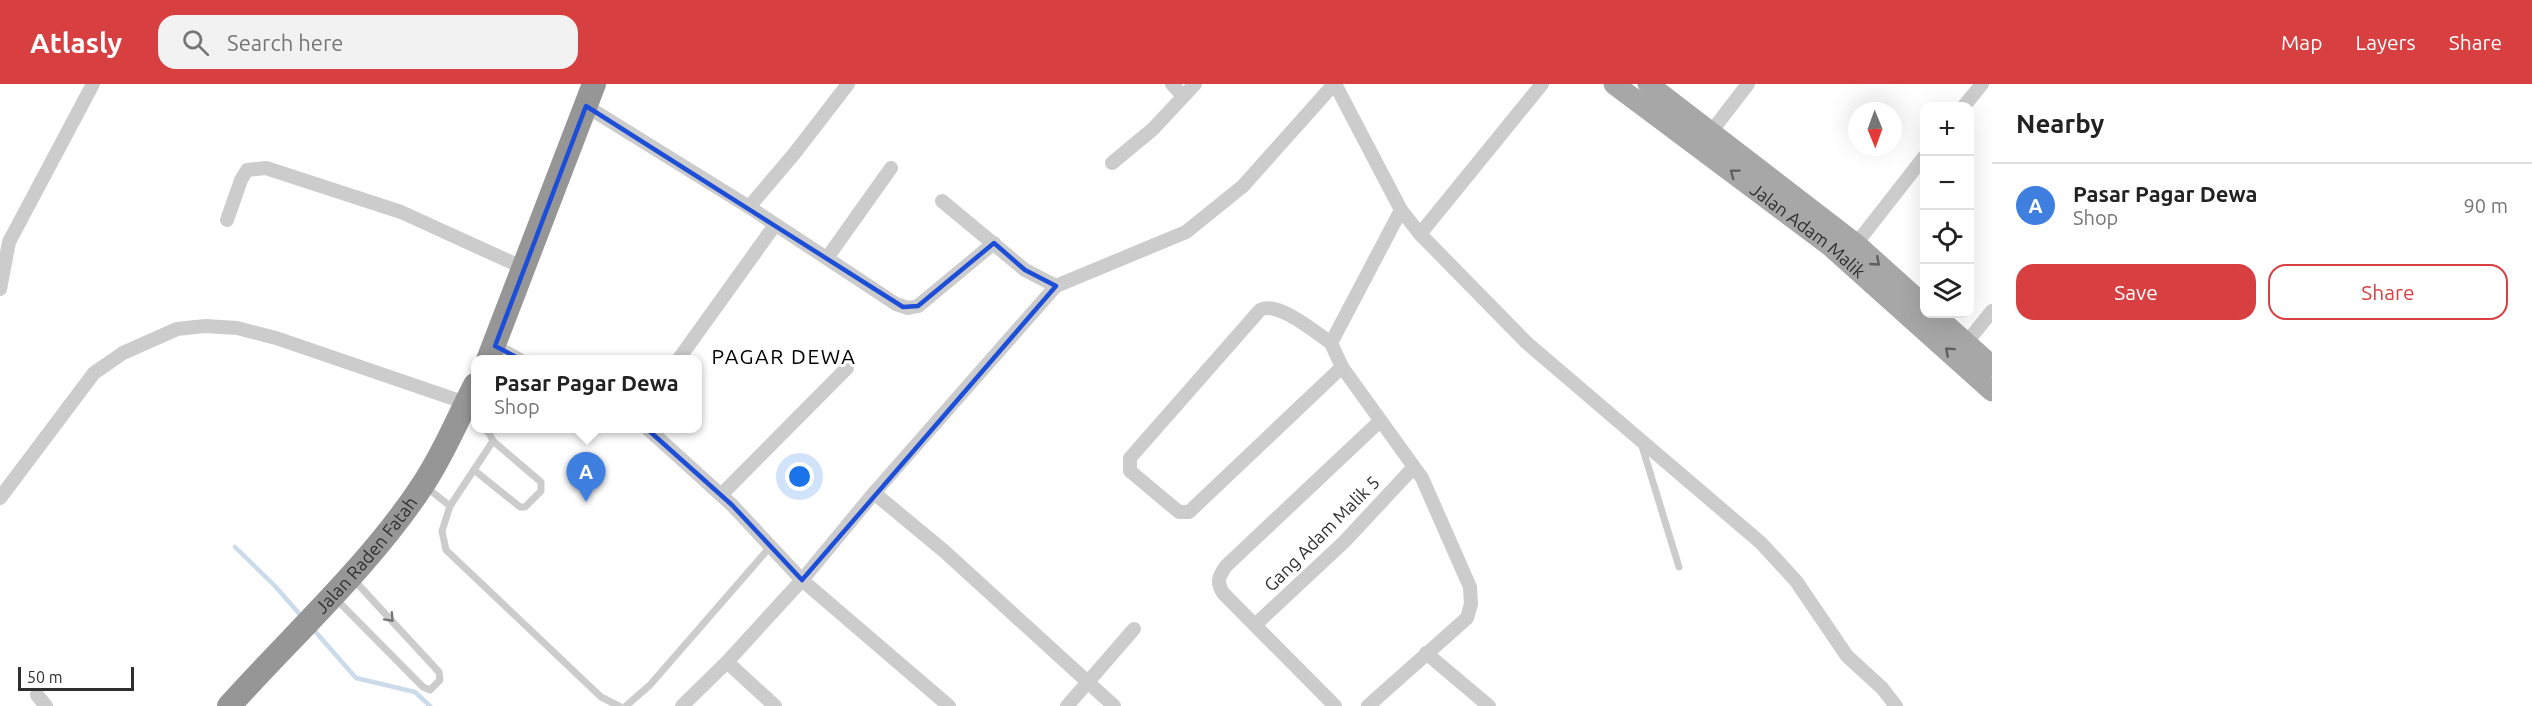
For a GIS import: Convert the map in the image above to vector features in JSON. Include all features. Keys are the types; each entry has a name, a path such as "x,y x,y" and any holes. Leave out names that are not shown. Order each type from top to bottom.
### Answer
{"highway":[{"path":"491,353 590,95"},
{"name":"Jalan Raden Fatah","path":"229,706 350,576 423,485 470,411"}],"main road":[{"name":"Jalan Adam Malik","path":"1614,84 1706,140 1856,244 1920,301"},
{"name":"Jalan Adam Malik","path":"1648,84 1706,140 1829,245 1992,390"},
{"path":"1939,318 1992,366"}],"street":[{"path":"0,289 9,242 93,84"},
{"path":"749,207 794,154 848,84"},
{"path":"1172,84 1183,96"},
{"path":"1112,163 1153,129 1195,84"},
{"path":"682,706 727,662 802,580 874,493 1056,286 1186,232 1243,186 1334,84 1401,210 1420,234 1527,343 1761,543 1796,581 1847,656 1882,688 1896,706"},
{"path":"1420,234 1542,84"},
{"path":"1706,140 1748,84"},
{"path":"1967,102 1982,84"},
{"path":"590,95 775,225 896,304 913,308 994,243"},
{"path":"1856,244 1920,162"},
{"path":"227,220 241,180 247,170 266,168 401,212 524,268"},
{"path":"827,258 891,168"},
{"path":"942,201 1024,270 1056,286"},
{"path":"1331,343 1401,210"},
{"path":"682,355 775,225"},
{"path":"1342,367 1189,512 1179,512 1130,471 1130,458 1260,310 1265,307 1277,308 1331,343 1342,367 1422,478 1470,587 1471,604 1467,618 1368,706"},
{"path":"1967,342 1992,311"},
{"path":"0,498 94,373 123,353 177,330 205,326 237,328 276,338 470,411"},
{"path":"721,495 847,368"},
{"path":"1335,706 1223,593 1219,587 1219,576 1258,535 1380,421"},
{"path":"651,433 721,495 802,580 949,706"},
{"name":"Gang Adam Malik 5","path":"1255,626 1344,542 1413,468"},
{"path":"874,493 944,551 1114,706"},
{"path":"1067,706 1134,629"},
{"path":"1425,653 1489,706"},
{"path":"727,662 775,706"}],"lane":[{"path":"474,470 520,507 525,507 541,491 541,482 493,441 489,433"},
{"path":"493,441 450,506 442,531 446,550 601,697 619,706"},
{"path":"1640,441 1679,567"},
{"path":"423,485 450,506"},
{"path":"626,706 650,685 770,548"},
{"path":"328,600 423,687 430,690 434,688 440,680 439,672 350,576"}],"highlighted area":[{"path":"586,106 903,307 918,306 994,243 1025,270 1056,286 802,580 732,505 637,420 495,346"}],"waterway":[{"path":"235,547 275,586 303,618"},
{"path":"313,629 356,678 415,692 430,706"}],"place":[{"name":"Pasar Pagar Dewa","path":"586,502"}],"district":[{"name":"PAGAR DEWA","path":"784,357"}]}
